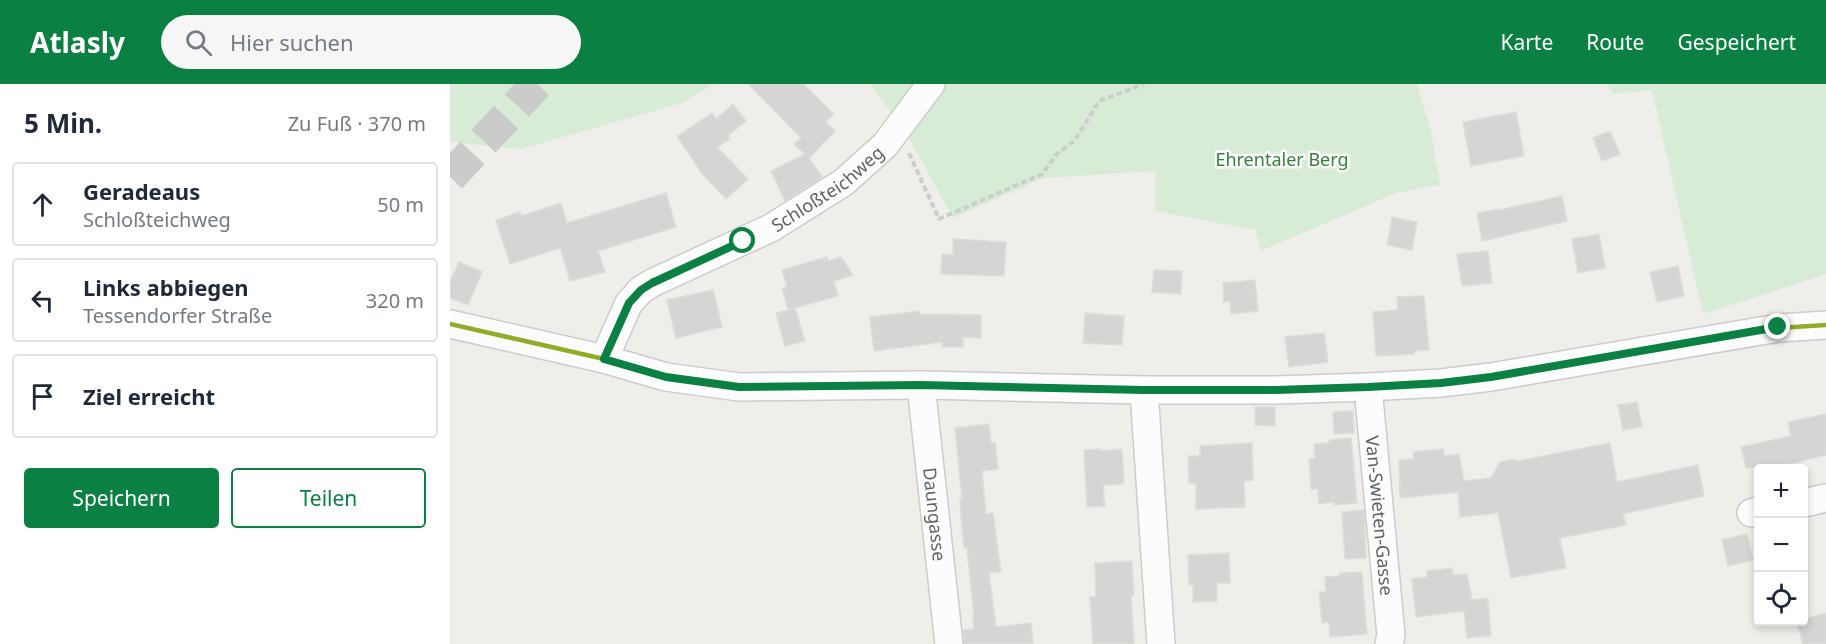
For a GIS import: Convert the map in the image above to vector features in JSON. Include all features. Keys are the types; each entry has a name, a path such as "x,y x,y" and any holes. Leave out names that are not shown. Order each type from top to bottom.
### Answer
{"street":[{"name":"Schloßteichweg","path":"604,359 629,303 641,290 771,228 844,182 885,145 931,84"},
{"path":"450,324 604,359 666,377 739,387 921,385 1144,390 1276,390 1441,383 1491,377 1778,327 1826,325"},
{"name":"Daungasse","path":"921,385 949,644"},
{"name":"Van-Swieten-Gasse","path":"1368,387 1391,635 1389,644"},
{"path":"1144,390 1161,644"},
{"path":"1808,502 1826,498"}],"path":[{"path":"894,134 908,152 939,219 1042,174 1056,154 1074,140 1099,102 1144,84"}],"green space":[{"path":"450,84 714,84 682,103 521,149 450,142"},
{"name":"Ehrentaler Berg","path":"870,84 1417,84 1431,131 1440,185 1396,193 1260,251 1256,230 1155,211 1156,171 1043,178 953,218 905,131"},
{"path":"1608,84 1826,84 1826,274 1703,314 1652,90 1613,94"}],"building":[{"path":"748,84 803,84 834,114 826,122 835,131 809,158 822,177 785,201 771,171 805,154 794,144 801,138"},
{"path":"733,104 746,121 728,136 730,139 717,147 748,179 726,199 703,175 677,136 712,113 716,119"},
{"path":"1516,112 1524,156 1471,166 1463,122"},
{"path":"1610,131 1620,154 1602,161 1593,138"},
{"path":"666,193 676,227 598,251 605,272 570,281 560,248 510,264 496,220 520,212 521,216 561,203 567,223"},
{"path":"1562,196 1567,221 1482,241 1477,213"},
{"path":"1392,217 1417,222 1412,250 1387,245"},
{"path":"1599,234 1605,268 1578,273 1572,239"},
{"path":"953,239 1006,242 1004,276 941,274 942,254 953,255"},
{"path":"1488,251 1492,283 1462,286 1457,254"},
{"path":"827,257 828,261 841,257 853,275 834,281 838,296 788,310 782,288 787,287 782,270"},
{"path":"459,262 482,272 468,305 450,298 450,282"},
{"path":"1678,266 1684,296 1657,302 1650,272"},
{"path":"1154,270 1182,271 1181,294 1152,292"},
{"path":"1255,280 1258,311 1231,314 1230,301 1224,302 1223,283"},
{"path":"713,290 722,327 676,338 667,300"},
{"path":"1424,296 1429,350 1414,351 1414,354 1376,356 1373,312 1398,310 1397,297"},
{"path":"795,308 805,341 785,346 776,313"},
{"path":"919,311 919,314 981,315 981,338 963,337 963,347 942,347 942,342 874,351 870,317"},
{"path":"1085,313 1124,316 1122,345 1083,343"},
{"path":"1324,333 1328,362 1289,367 1285,337"},
{"path":"1637,402 1642,427 1623,430 1618,405"},
{"path":"1255,407 1275,407 1275,426 1255,425"},
{"path":"1353,411 1354,433 1334,434 1333,412"},
{"path":"1826,414 1826,455 1789,464 1754,464 1754,468 1746,468 1741,447 1791,436 1788,422"},
{"path":"989,424 991,443 995,443 998,469 982,471 986,514 993,513 1001,572 989,573 996,627 1031,623 1033,644 964,644 963,630 974,629 974,616 967,547 964,547 955,428"},
{"path":"1351,438 1357,503 1319,504 1318,489 1311,489 1309,459 1315,458 1314,444"},
{"path":"1252,443 1253,480 1244,481 1245,507 1196,509 1196,483 1189,483 1188,456 1200,456 1200,446"},
{"path":"1610,443 1617,482 1698,465 1704,496 1623,514 1626,525 1560,538 1566,568 1511,578 1498,513 1460,517 1458,492 1400,498 1399,460 1414,459 1413,452 1443,449 1444,456 1459,454 1464,481 1491,478 1500,462 1515,459 1517,461"},
{"path":"1101,449 1101,451 1122,449 1124,484 1103,485 1105,506 1087,507 1084,450"},
{"path":"1364,510 1366,558 1345,559 1342,512"},
{"path":"1747,534 1753,560 1728,566 1722,540"},
{"path":"1229,553 1230,583 1217,583 1217,601 1193,602 1193,584 1189,585 1188,555"},
{"path":"1132,561 1134,595 1131,595 1134,644 1093,644 1090,597 1096,597 1095,563"},
{"path":"1452,568 1453,575 1467,574 1472,600 1488,598 1491,636 1467,638 1464,611 1416,617 1412,579 1427,577 1427,571"},
{"path":"1362,572 1367,634 1330,637 1329,622 1322,623 1319,592 1326,592 1325,577 1340,576 1340,573"},
{"path":"1826,613 1826,644 1803,644 1798,626 1808,626 1808,618"}],"tunnel":[{"path":"450,177 537,84"}],"transit line":[{"path":"450,324 604,359 666,377 739,387 921,385 1144,390 1276,390 1441,383 1491,377 1778,328 1826,325"}],"route":[{"path":"743,241 641,290 629,303 604,359 666,377 739,387 921,385 1144,390 1276,390 1441,383 1491,377 1778,327"}]}
